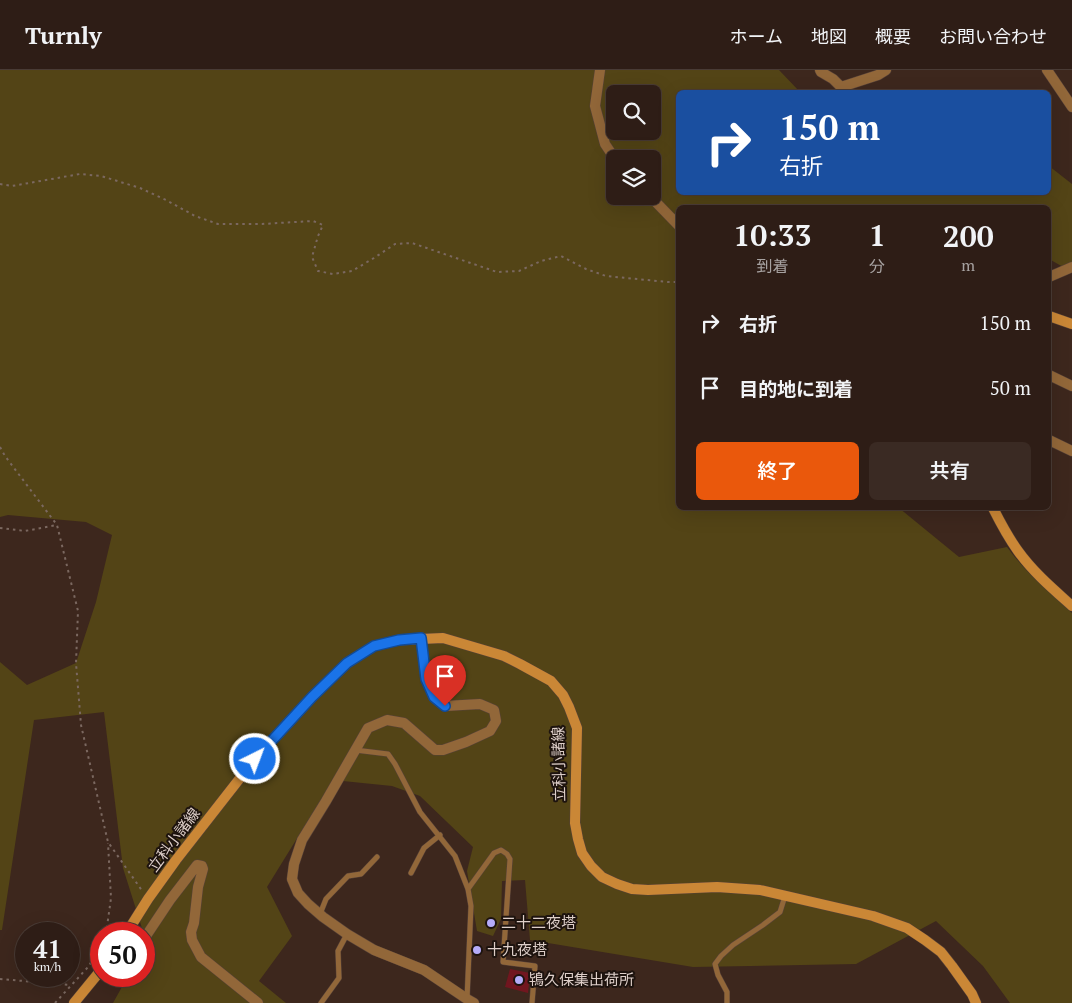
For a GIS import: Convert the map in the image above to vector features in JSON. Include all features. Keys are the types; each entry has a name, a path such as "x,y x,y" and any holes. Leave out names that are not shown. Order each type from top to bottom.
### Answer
{"main road":[{"path":"1051,317 1072,324"},
{"path":"994,510 1018,552 1044,581 1072,606"},
{"name":"立科小諸線","path":"134,922 176,860 255,759 312,697 347,663 374,646 399,640 443,638 504,656 550,680 563,695 570,707 577,728 575,823 578,839 582,853 602,877 632,889 718,887 760,890 874,916 908,928 941,952 976,1003"},
{"path":"74,1003 90,983"}],"street":[{"path":"600,70 595,106 605,144 609,150"},
{"path":"820,70 833,78 842,90 886,70"},
{"path":"1047,70 1072,107"},
{"path":"659,205 676,223"},
{"path":"1051,276 1072,267"},
{"path":"1051,376 1072,386"},
{"path":"1051,441 1072,451"},
{"path":"421,638 426,679 434,697 445,706 480,704 494,710 496,720 490,731 443,750 435,750 404,723 387,720 368,728 302,840 294,864 292,879 298,893 308,904 347,934 374,950 424,970 471,1001"},
{"path":"155,922 197,865 202,866 191,932 192,940 201,957 258,1003"}],"lane":[{"path":"355,750 388,754 420,812 455,856 468,889 471,906 471,1001"},
{"path":"410,873 424,848 440,835"},
{"path":"468,889 494,853 501,850 507,854 510,859 504,962 535,966 532,1003"},
{"path":"320,914 326,900 348,876 361,874 377,857"},
{"path":"727,1003 728,992 718,975 715,964 733,945 780,912 786,896"},
{"path":"321,1003 339,978 338,952 347,934"}],"path":[{"path":"0,184 12,186 80,174 100,176 140,188 195,216 218,224 313,221 323,225 312,257 318,271 333,274 352,271 395,244 412,244 497,272 519,271 561,256 586,269 606,276 676,282"},
{"path":"0,447 4,456 57,525 78,611 76,663 81,725 107,838 148,899"},
{"path":"0,528 25,531 57,525"},
{"path":"107,838 111,898 108,922"},
{"path":"80,976 90,964"},
{"path":"0,979 15,980"},
{"path":"54,1003 69,987"}],"shaded area":[{"path":"0,70 779,70 798,90 676,90 676,195 1051,195 1051,168 1072,184 1072,272 1051,260 1051,205 676,205 676,510 901,510 959,557 1007,547 1029,573 1072,613 1072,1003 1010,1003 983,966 936,921 856,964 693,967 530,940 525,880 502,881 501,919 493,936 477,931 467,871 473,847 420,796 392,786 333,780 267,887 292,936 259,981 286,1003 113,1003 122,987 155,987 155,922 140,922 123,868 104,712 34,720 2,930 0,930 0,662 27,685 76,663 96,602 112,535 86,522 8,515 0,517"}],"building":[{"name":"鴇久保集出荷所","path":"510,969 530,973 528,993 505,987"}],"place":[{"name":"二十二夜塔","path":"491,923"},
{"name":"十九夜塔","path":"477,950"},
{"name":"鴇久保集出荷所","path":"519,980"}],"route":[{"path":"255,759 312,697 347,663 374,646 399,640 421,638 426,679 434,697 445,706"}]}
